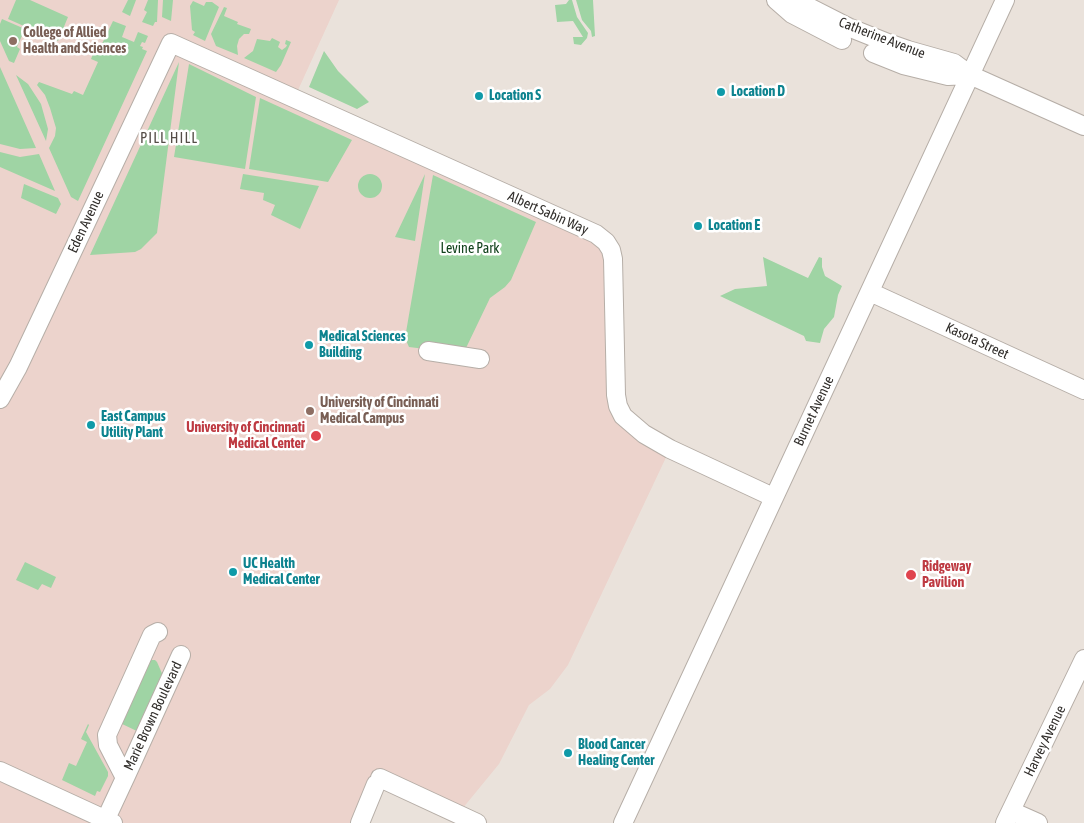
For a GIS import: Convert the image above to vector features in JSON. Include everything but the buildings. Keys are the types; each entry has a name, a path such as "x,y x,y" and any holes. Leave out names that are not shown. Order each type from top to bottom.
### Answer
{"street":[{"name":"Catherine Avenue","path":"776,0 792,14 842,40"},
{"name":"Catherine Avenue","path":"795,0 888,43 954,63 970,74 1084,126"},
{"name":"Burnet Avenue","path":"623,823 1004,0"},
{"name":"Eden Avenue","path":"0,400 18,367 170,43"},
{"name":"Albert Sabin Way","path":"170,43 596,234 606,242 611,250 616,395 618,406 623,416 638,430 670,449 773,497"},
{"name":"Catherine Avenue","path":"873,53 903,65 948,76 970,74"},
{"name":"Kasota Street","path":"870,292 1084,390"},
{"path":"428,351 480,359"},
{"name":"Marie Brown Boulevard","path":"125,778 108,745 107,735 152,635 158,632"},
{"name":"Marie Brown Boulevard","path":"107,822 181,655"},
{"name":"Harvey Avenue","path":"1008,817 1083,662"},
{"path":"0,771 107,822"},
{"path":"360,823 378,781 476,823"},
{"path":"1008,817 1038,823"}],"shaded area":[{"name":"University of Cincinnati Medical Campus","path":"0,0 339,0 294,99 606,242 618,406 670,449 568,665 550,689 529,705 499,764 458,814 380,778 360,823 0,823"}],"green space":[{"path":"16,0 30,0 68,17 58,41 8,19"},
{"path":"128,0 136,0 130,16 122,12"},
{"path":"148,0 158,0 157,22 153,26 142,22 147,12 144,10"},
{"path":"163,0 173,0 171,21 162,17"},
{"path":"569,0 572,0 577,17 588,33 587,38 581,45 574,44 573,37 583,37 573,21 557,22 555,5 566,4"},
{"path":"576,0 593,0 595,36 592,37 591,31 582,20"},
{"path":"193,1 204,6 206,2 212,2 219,7 205,41 193,35 195,32 192,30 190,6"},
{"path":"224,7 227,8 224,16 238,22 237,24 251,29 249,34 244,34 239,39 237,46 238,55 216,46 211,34"},
{"path":"2,19 25,29 17,47 20,49 14,63 9,61 0,41 0,24"},
{"path":"113,21 126,26 122,37 134,42 138,32 148,36 145,43 142,42 140,46 147,51 78,201 71,197 49,148 55,136 56,128 45,95 37,85 39,82 72,94 74,91 83,95 98,62 91,59 96,47 100,48"},
{"path":"272,38 280,42 278,47 282,50 287,45 285,44 286,40 291,42 276,72 244,58 253,51 257,39 270,41"},
{"path":"324,51 338,71 369,102 357,109 309,87"},
{"path":"179,62 157,233 141,249 135,252 90,255"},
{"path":"189,64 256,97 245,169 174,157"},
{"path":"0,67 36,148 20,149 0,144"},
{"path":"16,75 28,84 41,104 48,129 46,141"},
{"path":"260,98 352,140 328,182 249,169"},
{"path":"0,152 20,157 39,154 55,191 0,167"},
{"path":"243,174 319,186 300,229 271,215 275,205 263,200 264,193 240,189"},
{"path":"370,174 375,175 381,181 381,191 375,197 370,198 365,197 359,191 358,186 359,181 365,175"},
{"path":"425,174 415,241 395,237"},
{"name":"Levine Park","path":"433,175 536,222 511,280 490,298 466,348 458,353 409,347 405,338"},
{"path":"24,184 58,198 61,204 56,214 21,198"},
{"path":"763,257 808,278 819,257 822,258 825,276 842,286 838,295 834,317 824,329 820,343 806,341 804,336 720,296 735,289 767,286"},
{"path":"25,562 56,577 51,588 42,584 38,590 16,580"},
{"path":"150,660 157,662 164,678 141,733 120,723"},
{"path":"88,724 86,732 108,772 100,792 97,791 95,796 62,780 69,763 76,766 87,742 81,739"}],"place":[{"name":"College of Allied Health and Sciences","path":"13,41"},
{"name":"Location D","path":"721,92"},
{"name":"Location S","path":"479,96"},
{"name":"Location E","path":"698,226"},
{"name":"Medical Sciences Building","path":"309,345"},
{"name":"University of Cincinnati Medical Campus","path":"310,411"},
{"name":"East Campus Utility Plant","path":"91,425"},
{"name":"University of Cincinnati Medical Center","path":"316,436"},
{"name":"UC Health Medical Center","path":"233,572"},
{"name":"Ridgeway Pavilion","path":"911,575"},
{"name":"Blood Cancer Healing Center","path":"568,753"}],"district":[{"name":"PILL HILL","path":"169,138"}]}
